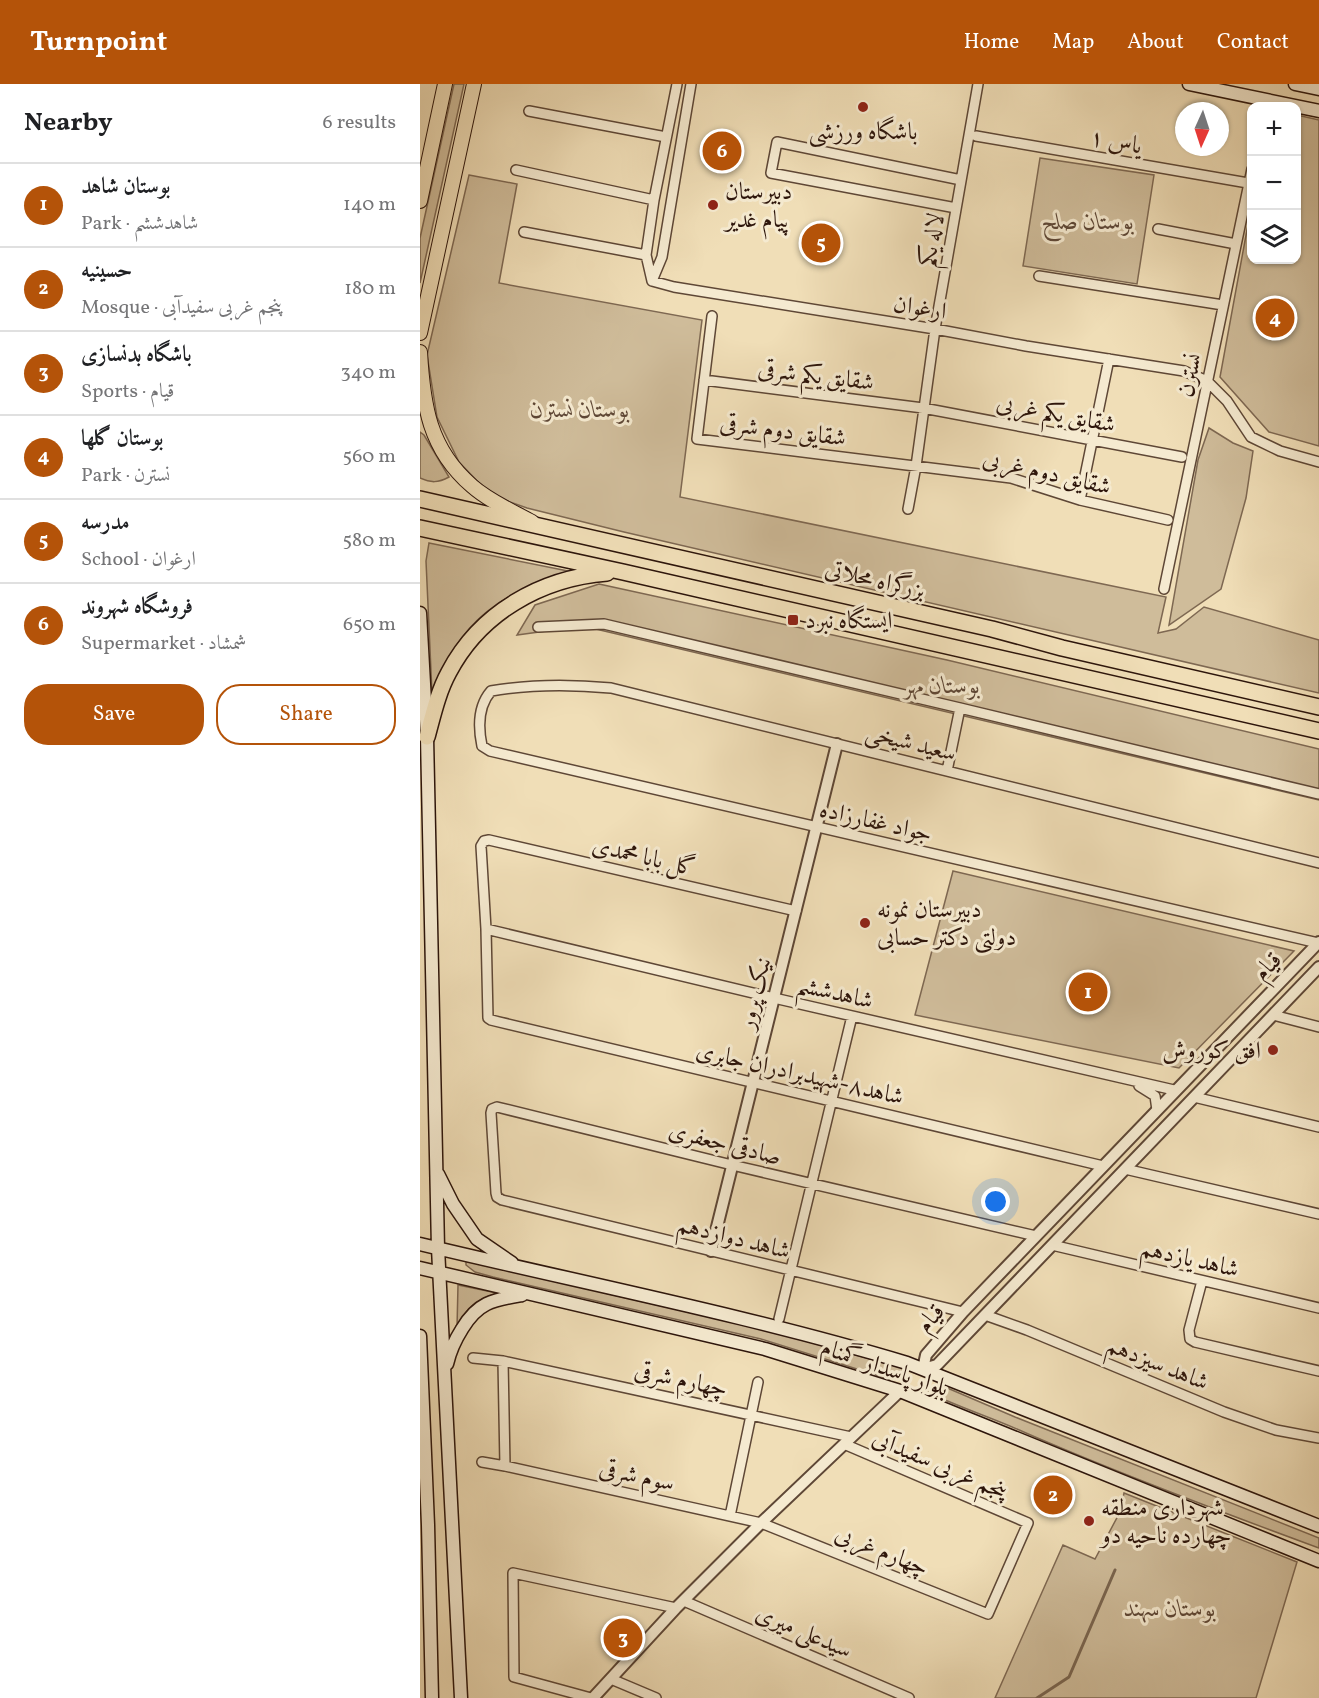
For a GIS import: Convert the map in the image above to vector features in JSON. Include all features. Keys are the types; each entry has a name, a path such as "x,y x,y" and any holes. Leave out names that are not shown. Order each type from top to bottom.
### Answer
{"highway":[{"name":"بزرگراه محلاتی","path":"420,499 1319,706"},
{"name":"بزرگراه محلاتی","path":"420,528 1319,731"},
{"path":"427,737 439,694 448,673 474,634 494,616 520,598 549,585 592,574 623,572"},
{"path":"1056,671 1069,665 1071,658 1062,648"},
{"path":"1134,689 1125,676 1127,670 1142,666"}],"main road":[{"path":"420,201 445,84"},
{"path":"420,333 474,84"},
{"path":"1189,84 1319,111"},
{"path":"1295,84 1319,89"},
{"path":"420,352 422,390 431,429 449,462 471,486 482,494 539,525"},
{"path":"420,613 427,737 438,1248 461,1698"},
{"path":"436,1171 453,1204 477,1239 518,1267"},
{"name":"بلوار پاسدار گمنام","path":"420,1244 766,1324 846,1345 923,1369 1319,1526"},
{"name":"بلوار پاسدار گمنام","path":"420,1268 765,1349 900,1391 1319,1561"},
{"path":"444,1377 450,1350 470,1315 484,1305 499,1299 528,1293"},
{"path":"420,1336 432,1698"}],"street":[{"path":"652,281 646,255 676,84"},
{"path":"652,281 662,257 691,84"},
{"name":"لاله یکم","path":"908,509 935,329 978,84"},
{"path":"529,111 666,137"},
{"name":"یاس ۱","path":"976,136 1247,183"},
{"path":"956,208 771,174 777,142 961,180"},
{"path":"516,170 654,200"},
{"name":"نسترن","path":"1164,589 1247,188"},
{"path":"1158,229 1236,244"},
{"path":"524,232 646,255"},
{"path":"1039,276 1223,305"},
{"name":"ارغوان","path":"652,281 675,287 1184,371 1207,381"},
{"name":"شقایق دوم شرقی","path":"712,316 697,439 916,466"},
{"path":"1080,500 1109,359"},
{"name":"شقایق یکم شرقی","path":"704,380 923,408"},
{"path":"1207,381 1227,401 1251,436 1280,451 1319,462"},
{"name":"شقایق یکم غربی","path":"923,408 1182,457"},
{"name":"شقایق دوم غربی","path":"916,466 1011,478 1080,500 1168,520"},
{"path":"538,627 604,624 1319,794"},
{"name":"سعید شیخی","path":"491,691 539,685 611,688 1319,863"},
{"name":"جواد غفارزاده","path":"491,691 484,699 480,716 482,746 490,751 1318,943"},
{"path":"947,771 960,708"},
{"name":"نیک پرور","path":"711,1251 837,744"},
{"name":"گل بابا محمدی","path":"486,928 481,846 484,841 489,840 795,911"},
{"name":"شاهدششم","path":"486,928 774,998 1174,1090"},
{"name":"شاهد۸-شهیدبرادران جابری","path":"486,928 488,1018 491,1020 1103,1166"},
{"name":"قیام","path":"1318,943 1174,1090 963,1312 926,1355 923,1369 937,1365 1319,967"},
{"path":"1273,1015 1319,1027"},
{"path":"779,1319 852,1016"},
{"name":"شاهدششم","path":"1106,1074 1137,1085 1155,1096 1156,1110"},
{"path":"1174,1090 1319,1127"},
{"name":"صادقی جعفری","path":"497,1197 491,1113 492,1109 497,1107 1035,1236"},
{"path":"1125,1169 1319,1214"},
{"name":"شاهد دوازدهم","path":"497,1197 963,1312"},
{"name":"شاهد یازدهم","path":"1052,1245 1319,1308"},
{"path":"1202,1281 1190,1330 1190,1339 1319,1371"},
{"name":"شاهد سیزدهم","path":"985,1315 1027,1330 1224,1412 1276,1431 1319,1438"},
{"name":"چهارم شرقی","path":"473,1358 503,1361 751,1415 847,1441"},
{"path":"503,1361 505,1466"},
{"path":"730,1516 758,1382"},
{"path":"592,1698 761,1522 900,1391"},
{"name":"پنجم غربی سفیدآبی","path":"847,1441 1028,1523 988,1614"},
{"name":"سوم شرقی","path":"482,1462 761,1522"},
{"name":"چهارم غربی","path":"761,1522 988,1614"},
{"name":"سیدعلی میری","path":"592,1698 514,1677 513,1573 680,1604 909,1698"},
{"path":"611,1679 656,1698"}],"green space":[{"path":"454,84 464,84 420,283 420,238"},
{"path":"1301,116 1319,120 1319,446 1269,432 1220,377 1247,230 1247,264 1301,264"},
{"name":"بوستان صلح","path":"1040,158 1154,175 1137,284 1023,266"},
{"name":"بوستان نسترن","path":"469,175 517,184 499,283 702,320 680,497 1166,597 1158,633 1176,629 1204,607 1319,640 1319,693 624,532 527,508 499,498 481,485 459,462 437,417 427,355"},
{"path":"1209,428 1233,443 1253,451 1246,498 1221,589 1169,625 1198,460"},
{"path":"420,432 449,477 434,482 420,478"},
{"path":"429,543 573,572 524,589 485,613 455,647 432,693 426,561"},
{"name":"بوستان مهر","path":"599,584 947,660 1319,749 1319,800 583,626 517,635 535,605"},
{"path":"953,871 1294,951 1179,1068 915,1015"},
{"path":"466,1261 521,1271 609,1294 763,1329 906,1369 892,1380 761,1339 475,1272 466,1265"},
{"path":"458,1285 497,1293 472,1305 457,1328"},
{"path":"938,1384 1319,1538 1319,1548 1062,1449 925,1391"},
{"name":"بوستان سهند","path":"1124,1493 1297,1562 1256,1698 995,1698 1063,1545 1095,1559 1120,1512"}],"waterway":[{"path":"1037,1698 1069,1677 1115,1570"}],"place":[{"name":"باشگاه ورزشی","path":"863,107"},
{"name":"فروشگاه شهروند","path":"722,151"},
{"name":"دبیرستان پیام غدیر","path":"713,205"},
{"name":"مدرسه","path":"821,243"},
{"name":"بوستان گلها","path":"1275,318"},
{"name":"ایستگاه نبرد","path":"793,620"},
{"name":"دبیرستان نمونه دولتی دکتر حسابی","path":"865,923"},
{"name":"بوستان شاهد","path":"1088,992"},
{"name":"افق کوروش","path":"1273,1050"},
{"name":"حسینیه","path":"1053,1495"},
{"name":"شهرداری منطقه چهارده ناحیه دو","path":"1089,1521"},
{"name":"باشگاه بدنسازی","path":"623,1638"}]}
